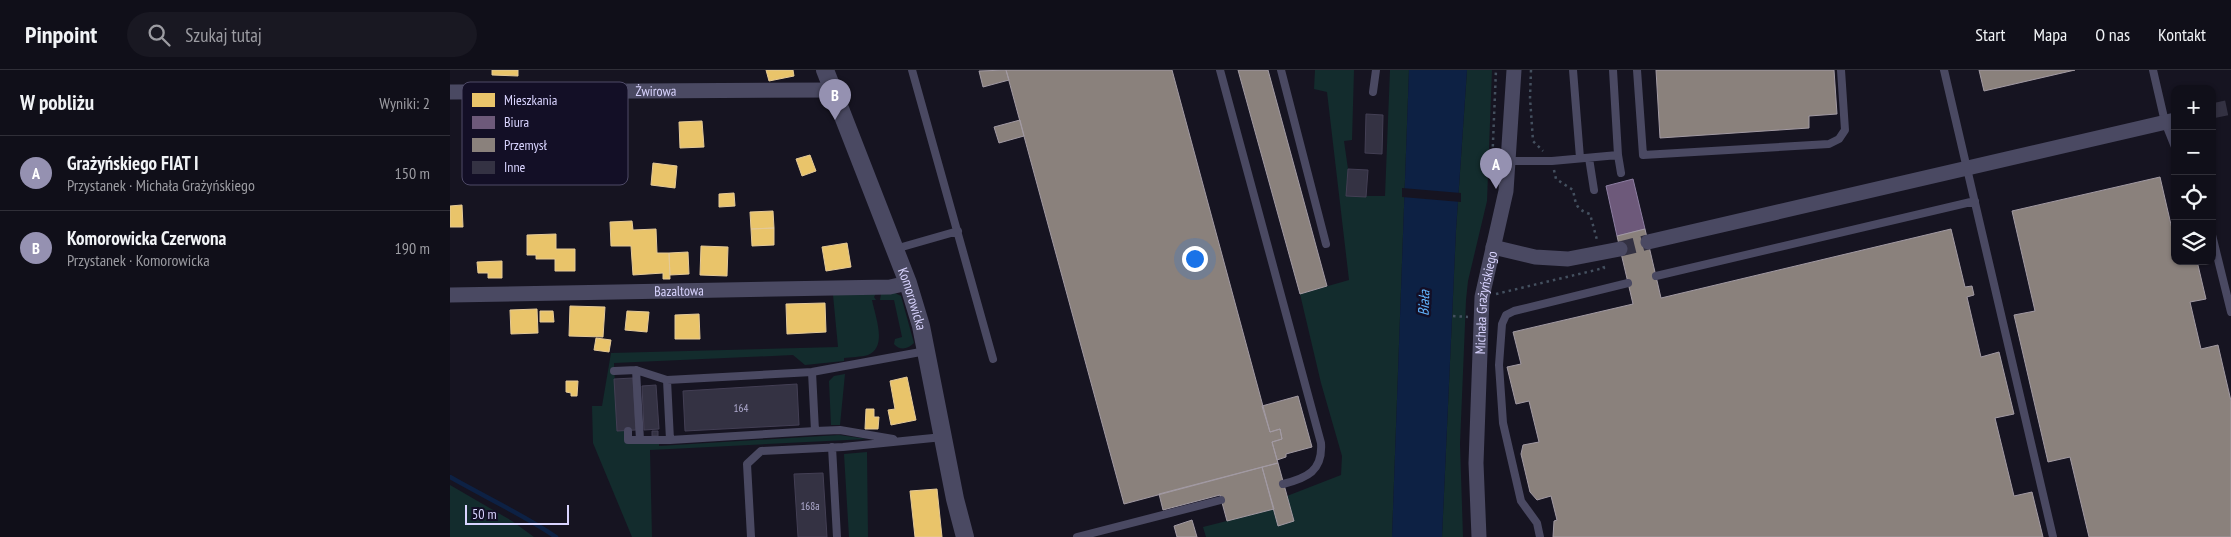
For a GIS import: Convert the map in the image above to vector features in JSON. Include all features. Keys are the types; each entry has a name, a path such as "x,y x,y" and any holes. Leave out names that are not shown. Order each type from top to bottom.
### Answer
{"street":[{"name":"Komorowicka","path":"825,70 908,283 926,351 955,499 965,537"},
{"name":"Michała Grażyńskiego","path":"1479,537 1476,463 1482,297 1506,192 1510,160 1514,70"},
{"name":"Żwirowa","path":"628,91 833,90"},
{"path":"1648,242 2170,121"},
{"path":"1492,247 1535,257 1568,259 1620,249"},
{"name":"Bazaltowa","path":"450,296 890,287 908,283"}],"lane":[{"path":"912,70 993,359"},
{"path":"1220,70 1322,443 1322,456 1314,469 1304,478 1284,484"},
{"path":"1281,70 1326,244"},
{"path":"1373,92 1376,70"},
{"path":"1573,70 1580,158"},
{"path":"1613,70 1618,155 1621,173"},
{"path":"1638,70 1643,155 1829,144 1839,139 1845,130 1841,70"},
{"path":"1944,70 2053,537"},
{"path":"2153,70 2170,121"},
{"path":"1510,160 1552,160 1618,155"},
{"path":"1588,158 1594,190"},
{"path":"1656,276 1975,201"},
{"path":"895,249 958,231"},
{"path":"2216,251 2231,312"},
{"path":"1540,537 1537,524 1522,501 1503,423 1499,365 1502,324 1506,315 1514,310 1628,283"},
{"path":"614,371 636,370 666,380 812,372 926,351"},
{"path":"636,370 640,440"},
{"path":"812,372 815,431"},
{"path":"666,380 670,440"},
{"path":"628,431 628,440 670,440 840,430 903,441"},
{"path":"751,537 747,464 762,451 943,437"},
{"path":"832,447 837,537"},
{"path":"1077,537 1221,500"}],"path":[{"path":"1494,301 1496,294 1604,268 1590,214 1581,211 1576,206 1573,190 1556,179 1552,160 1533,141 1530,98 1531,70"},
{"path":"1453,316 1470,317"}],"green space":[{"path":"1315,70 1354,70 1352,140 1344,141 1348,169 1346,196 1385,196 1390,70 1409,70 1392,537 1206,537 1203,527 1274,509 1278,525 1293,521 1287,496 1341,475 1342,456 1321,383 1300,294 1349,280 1327,92 1314,89"},
{"path":"1467,70 1492,70 1487,201 1468,281 1466,300 1460,444 1463,537 1442,537 1456,230"},
{"path":"893,292 901,296 914,343 909,347 899,348 894,344 895,339 902,337 894,300 880,300 881,294"},
{"path":"876,293 874,297 876,300 872,300 879,338 874,351 868,355 844,358 844,361 805,365 793,355 614,363 617,431 626,431 627,442 659,440 659,446 839,435 867,439 650,450 652,537 632,537 593,443 592,406 602,406 611,353 838,347 833,295"},
{"path":"845,374 840,425 831,425 829,381 834,376"},
{"path":"867,452 868,537 849,537 844,454"},
{"path":"450,485 512,521 534,537 450,537"}],"water":[{"name":"Biała","path":"1409,70 1467,70 1456,230 1442,537 1392,537"}],"pier":[{"path":"1402,188 1461,193 1461,202 1402,197"}],"building: Mieszkania":[{"path":"492,70 518,70 518,76 492,75"},
{"path":"766,70 793,70 794,76 769,81"},
{"path":"702,121 704,147 680,148 679,122"},
{"path":"810,155 816,171 802,176 796,159"},
{"path":"653,163 677,166 675,188 651,185"},
{"path":"734,193 735,206 719,207 719,194"},
{"path":"462,205 463,227 450,227 450,206"},
{"path":"773,211 774,228 751,229 750,212"},
{"path":"632,221 633,230 656,229 657,253 669,253 670,279 663,279 663,273 633,275 631,246 611,246 610,222"},
{"path":"774,228 774,245 752,246 751,229"},
{"path":"556,234 556,249 575,249 575,271 555,271 555,259 536,259 536,255 527,255 527,235"},
{"path":"847,243 851,267 826,271 822,247"},
{"path":"701,246 728,247 727,276 700,275"},
{"path":"688,252 689,274 670,275 669,253"},
{"path":"502,261 502,278 488,278 488,273 478,273 477,262"},
{"path":"825,303 826,332 787,334 786,304"},
{"path":"570,306 605,307 603,337 569,336"},
{"path":"537,309 538,333 511,334 510,310"},
{"path":"540,311 553,311 554,322 540,322"},
{"path":"627,311 649,312 647,332 625,330"},
{"path":"699,314 700,339 675,339 675,315"},
{"path":"596,338 611,340 609,352 594,350"},
{"path":"907,377 916,420 891,425 888,410 895,409 890,381"},
{"path":"566,381 578,381 577,396 571,396 571,393 566,392"},
{"path":"866,409 874,409 874,417 879,417 878,429 865,429"},
{"path":"937,489 942,537 915,537 910,491"}],"building: Biura":[{"path":"1633,179 1645,229 1617,236 1606,186"}],"building: Przemysł":[{"path":"1006,70 1172,70 1270,432 1280,429 1282,439 1272,442 1278,463 1124,504"},
{"path":"1006,70 1009,80 983,87 979,71"},
{"path":"1238,70 1268,70 1327,286 1300,294"},
{"path":"1656,70 1834,70 1837,114 1809,116 1809,128 1660,138"},
{"path":"1979,70 2075,70 1984,91"},
{"path":"1020,120 1024,136 999,143 994,127"},
{"path":"2160,177 2171,225 2171,265 2198,265 2206,299 2190,302 2201,349 2218,345 2231,401 2231,537 2089,537 2070,457 2048,462 2014,315 2035,311 2012,211"},
{"path":"1645,229 1661,298 1951,229 1965,287 1972,286 1974,295 1967,297 1981,357 1999,352 2014,414 1995,418 2014,496 2032,492 2043,537 1553,537 1554,521 1557,520 1551,496 1537,500 1530,492 1521,454 1523,445 1539,442 1529,401 1516,404 1507,367 1521,364 1513,332 1633,304 1617,236"},
{"path":"1298,396 1312,447 1286,454 1286,457 1277,460 1272,442 1282,439 1280,429 1270,432 1262,406"},
{"path":"1278,463 1294,521 1278,526 1262,467"},
{"path":"1262,467 1274,509 1227,521 1220,495 1163,510 1159,494"},
{"path":"1192,520 1197,537 1177,537 1174,526"}],"building: Inne":[{"path":"1366,114 1383,115 1382,154 1365,153"},
{"path":"1348,169 1368,170 1366,197 1346,196"},
{"path":"633,378 636,430 617,431 614,379"},
{"path":"797,384 799,425 685,431 683,391"},
{"path":"656,385 659,429 644,430 642,386"},
{"path":"652,431 658,431 658,436 652,436"},
{"path":"823,473 827,537 798,537 794,474"}],"waterway":[{"path":"450,477 517,513 556,537"}],"tunnel":[{"path":"2216,110 2231,107"},
{"path":"1620,249 1648,242"}],"place":[{"name":"Komorowicka Czerwona","path":"835,120"},
{"name":"Grażyńskiego FIAT I","path":"1496,189"}]}
